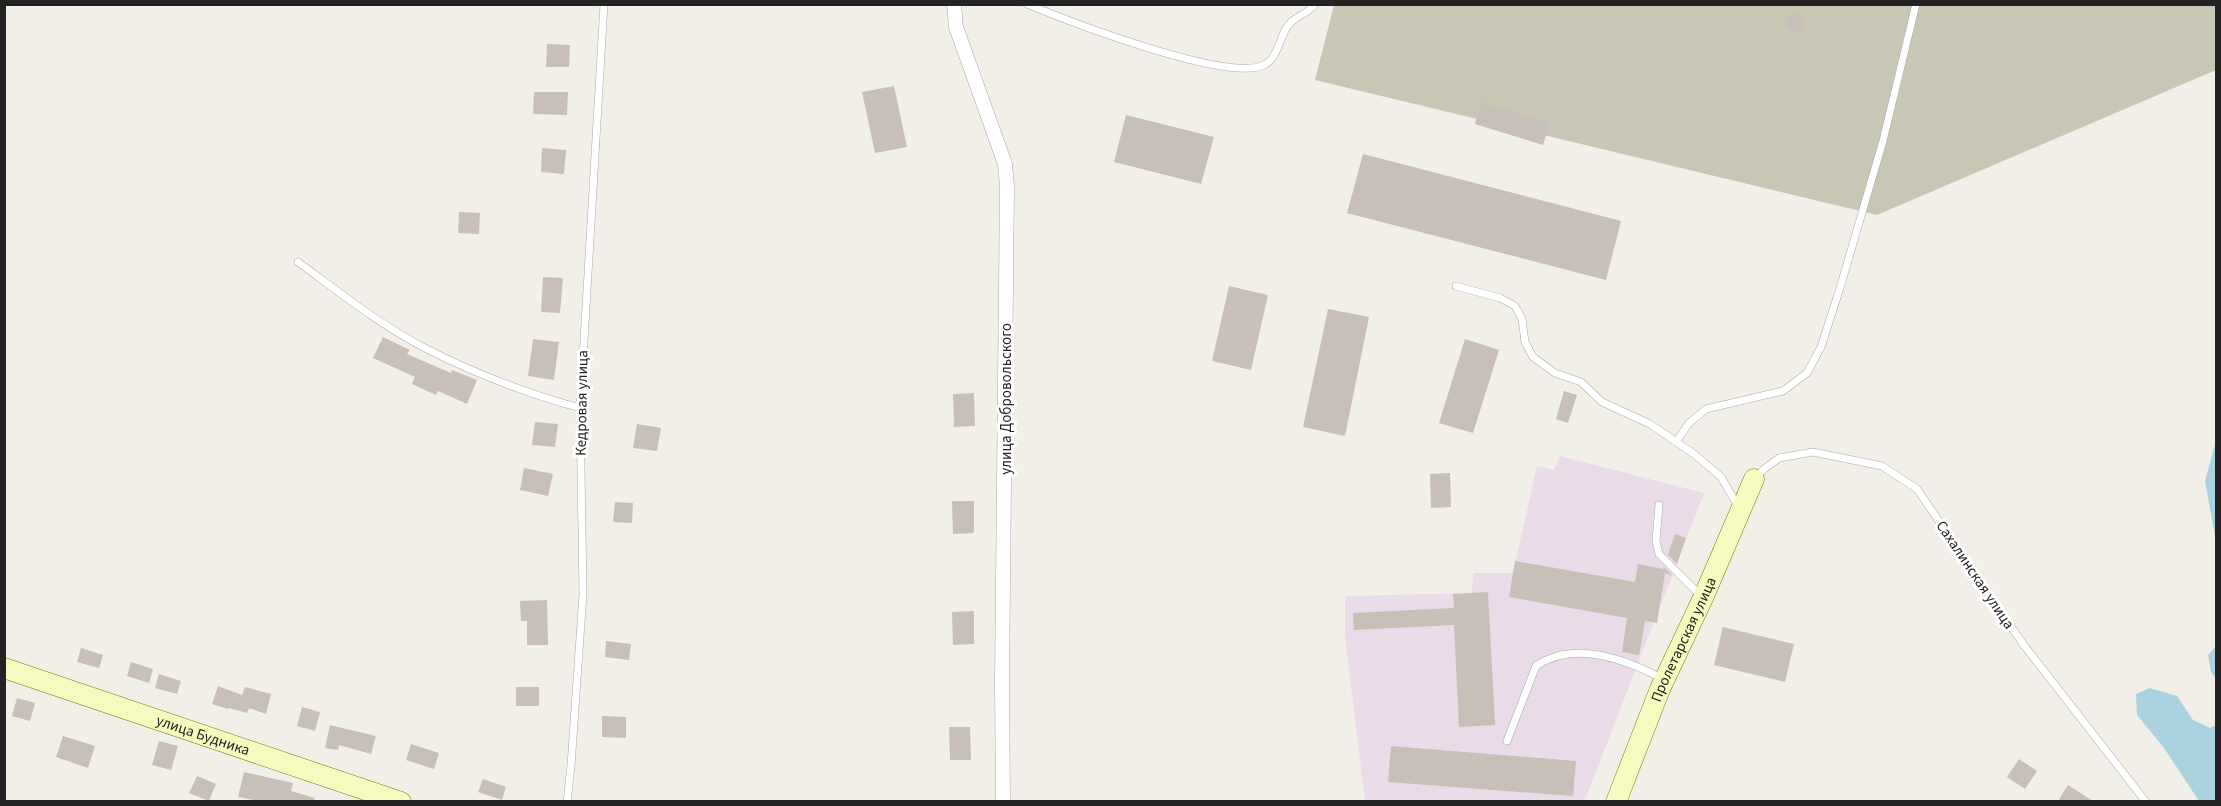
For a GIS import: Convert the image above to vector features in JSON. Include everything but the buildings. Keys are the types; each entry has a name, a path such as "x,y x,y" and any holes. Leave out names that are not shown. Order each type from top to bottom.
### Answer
{"street":[{"name":"улица Добровольского","path":"954,4 956,27 1005,164 1007,186 1003,801"},
{"name":"Пролетарская улица","path":"1616,801 1665,680 1754,479"},
{"name":"улица Будника","path":"4,668 401,801"}],"lane":[{"name":"Кедровая улица","path":"567,801 583,594 580,408 604,4"},
{"path":"1027,4 1082,26 1172,54 1232,69 1250,69 1264,65 1273,58 1286,28 1293,19 1305,14 1315,4"},
{"path":"1677,442 1689,423 1706,409 1783,391 1807,374 1821,347 1847,265 1883,141 1916,4"},
{"path":"298,262 359,307 423,347 528,394 580,408"},
{"path":"1456,286 1500,298 1515,306 1522,319 1526,342 1533,357 1554,373 1581,382 1602,402 1650,424 1677,442 1721,477 1740,510"},
{"name":"Сахалинская улица","path":"1754,479 1779,458 1813,452 1882,466 1917,489 2023,644 2146,801"},
{"path":"1659,505 1656,541 1659,554 1703,598"},
{"path":"1507,741 1536,666 1547,658 1562,654 1593,654 1636,664 1665,680"}],"shaded area":[{"path":"1334,5 2216,5 2216,70 1877,215 1315,80"},
{"path":"1560,456 1704,493 1587,795 1583,801 1365,801 1345,637 1345,596 1472,593 1473,573 1513,573 1537,466 1554,470"}],"water":[{"path":"2216,441 2216,542 2205,481"},
{"path":"2216,646 2216,679 2211,672 2208,655"},
{"path":"2150,688 2177,696 2193,720 2210,728 2216,725 2216,801 2199,801 2164,748 2137,715 2136,694"}]}
